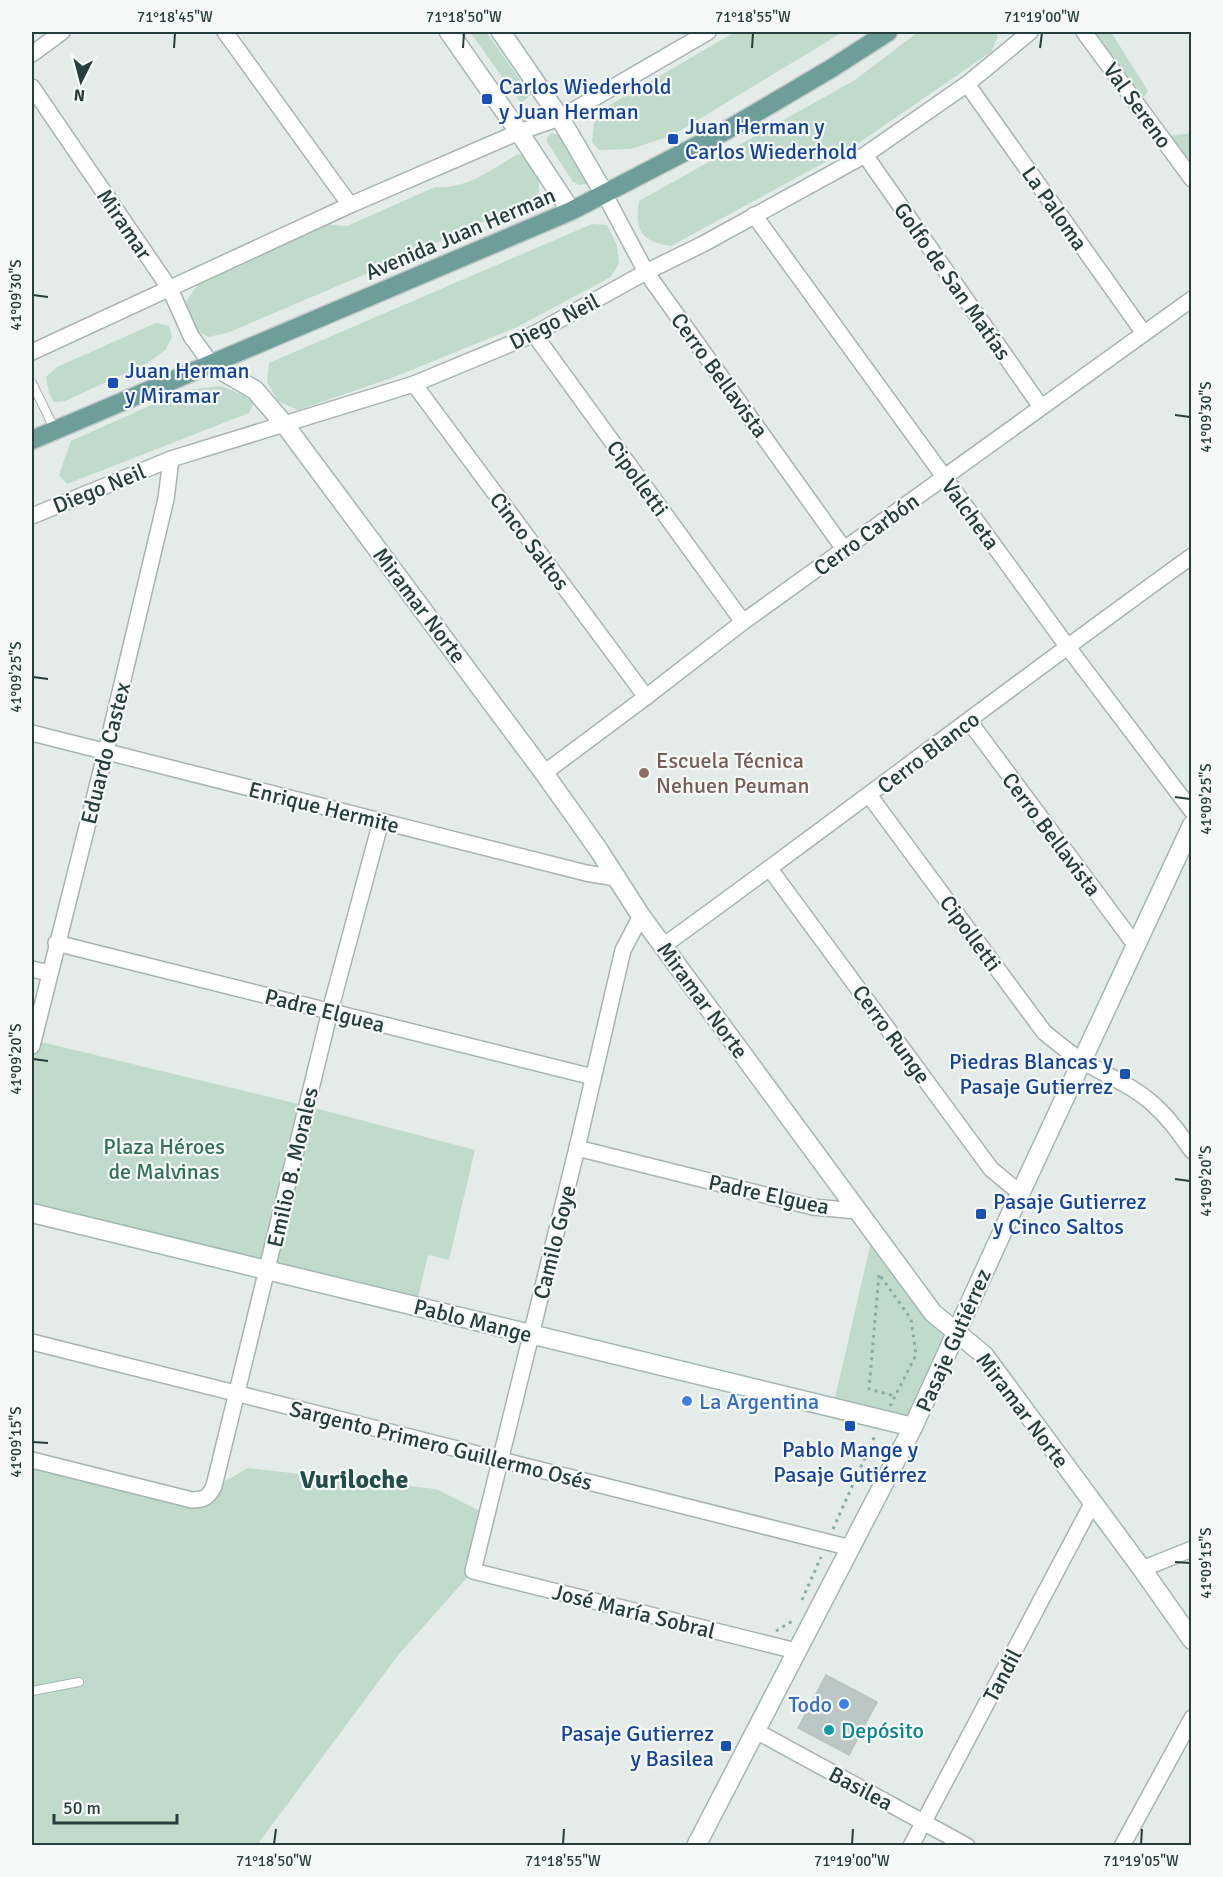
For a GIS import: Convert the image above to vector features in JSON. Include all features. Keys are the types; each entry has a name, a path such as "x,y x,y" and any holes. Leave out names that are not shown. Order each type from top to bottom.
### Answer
{"main road":[{"name":"Avenida Juan Herman","path":"32,440 212,365 605,195 727,130 888,32"}],"street":[{"path":"32,54 62,32"},
{"path":"225,32 350,205"},
{"path":"449,32 571,211"},
{"path":"501,32 560,118 605,195"},
{"path":"32,352 350,205 519,132 560,118 708,32"},
{"name":"Diego Neil","path":"32,516 171,459 414,384 534,334 865,155 967,84 1030,32"},
{"name":"Val Sereno","path":"1084,32 1191,179"},
{"name":"La Paloma","path":"967,84 1143,332"},
{"name":"Miramar","path":"32,87 170,289 191,336 212,365"},
{"name":"Golfo de San Matías","path":"865,155 1041,407"},
{"name":"Cerro Bellavista","path":"605,195 646,272 844,549"},
{"name":"Valcheta","path":"754,215 1067,646 1191,811"},
{"name":"Cerro Carbón","path":"544,773 646,698 743,622 1191,299"},
{"name":"Cipolletti","path":"534,334 743,622"},
{"name":"Miramar Norte","path":"212,365 255,390 285,425 544,773 598,849 641,916 933,1314 984,1355 1142,1569 1191,1640"},
{"name":"Cinco Saltos","path":"414,384 646,698"},
{"name":"Eduardo Castex","path":"32,1046 166,499 171,459"},
{"name":"Cerro Blanco","path":"663,946 1191,556"},
{"name":"Cerro Bellavista","path":"969,722 1136,946"},
{"name":"Enrique Hermite","path":"32,733 586,873 616,878"},
{"name":"Cipolletti","path":"869,795 1044,1032 1082,1061 1121,1081 1153,1104 1172,1123 1191,1151"},
{"name":"Emilio B. Morales","path":"32,1460 192,1500 201,1500 210,1496 268,1270 330,1011 381,821"},
{"name":"Pasaje Gutiérrez","path":"696,1845 914,1427 956,1331 1191,825"},
{"name":"Cerro Runge","path":"770,868 991,1169 1020,1193"},
{"name":"Camilo Goye","path":"473,1571 623,950 641,916"},
{"name":"Padre Elguea","path":"56,944 593,1077"},
{"path":"32,969 49,973"},
{"name":"Padre Elguea","path":"577,1148 813,1207 857,1211"},
{"name":"Pablo Mange","path":"32,1213 914,1427"},
{"name":"Sargento Primero Guillermo Osés","path":"32,1342 851,1548"},
{"name":"Tandil","path":"911,1845 1092,1504"},
{"path":"1142,1569 1191,1549"},
{"name":"José María Sobral","path":"473,1571 796,1651"},
{"path":"1122,1845 1191,1718"},
{"name":"Basilea","path":"756,1731 967,1845"}],"lane":[{"path":"32,382 55,430"},
{"path":"32,1691 80,1682"}],"path":[{"path":"802,1601 869,1447 916,1355 911,1319 879,1274 869,1389 895,1396"},
{"path":"769,1644 775,1632 794,1620 798,1611"}],"green space":[{"path":"470,32 486,32 531,95 521,103"},
{"path":"735,32 843,32 673,135 631,149 599,150 592,142 594,123 608,106"},
{"path":"918,32 995,32 998,36 991,52 853,147 671,246 646,238 642,233 638,220 639,201 855,80"},
{"path":"1092,32 1111,32 1148,91 1144,97"},
{"path":"552,133 559,135 586,178 586,184 579,185 573,182 547,142 547,137"},
{"path":"1191,133 1191,158 1184,157 1170,136"},
{"path":"518,154 527,157 539,181 537,197 401,259 227,333 208,337 193,329 184,305 200,281 325,224 347,226 435,187 468,182"},
{"path":"592,224 607,225 617,245 619,263 611,277 517,327 397,376 298,410 278,401 267,382 269,363"},
{"path":"156,323 169,326 172,337 166,349 148,363 65,401 54,402 49,393 46,377 57,367"},
{"path":"221,386 243,395 254,403 249,413 67,484 59,475 71,441 185,390"},
{"name":"Plaza Héroes de Malvinas","path":"33,1040 307,1106 475,1150 449,1260 428,1255 416,1306 32,1213"},
{"path":"871,1242 949,1333 910,1421 834,1402"},
{"path":"32,1460 192,1500 248,1468 436,1489 486,1514 473,1571 399,1654 257,1845 32,1846"}],"building":[{"path":"826,1675 877,1702 849,1755 798,1728"}],"place":[{"name":"Carlos Wiederhold y Juan Herman","path":"487,99"},
{"name":"Juan Herman y Carlos Wiederhold","path":"673,139"},
{"name":"Juan Herman y Miramar","path":"113,383"},
{"name":"Escuela Técnica Nehuen Peuman","path":"644,773"},
{"name":"Piedras Blancas y Pasaje Gutierrez","path":"1125,1074"},
{"name":"Pasaje Gutierrez y Cinco Saltos","path":"981,1214"},
{"name":"La Argentina","path":"687,1401"},
{"name":"Pablo Mange y Pasaje Gutiérrez","path":"850,1426"},
{"name":"Todo","path":"844,1704"},
{"name":"Depósito","path":"829,1730"},
{"name":"Pasaje Gutierrez y Basilea","path":"726,1746"}],"district":[{"name":"Vuriloche","path":"354,1479"}]}
